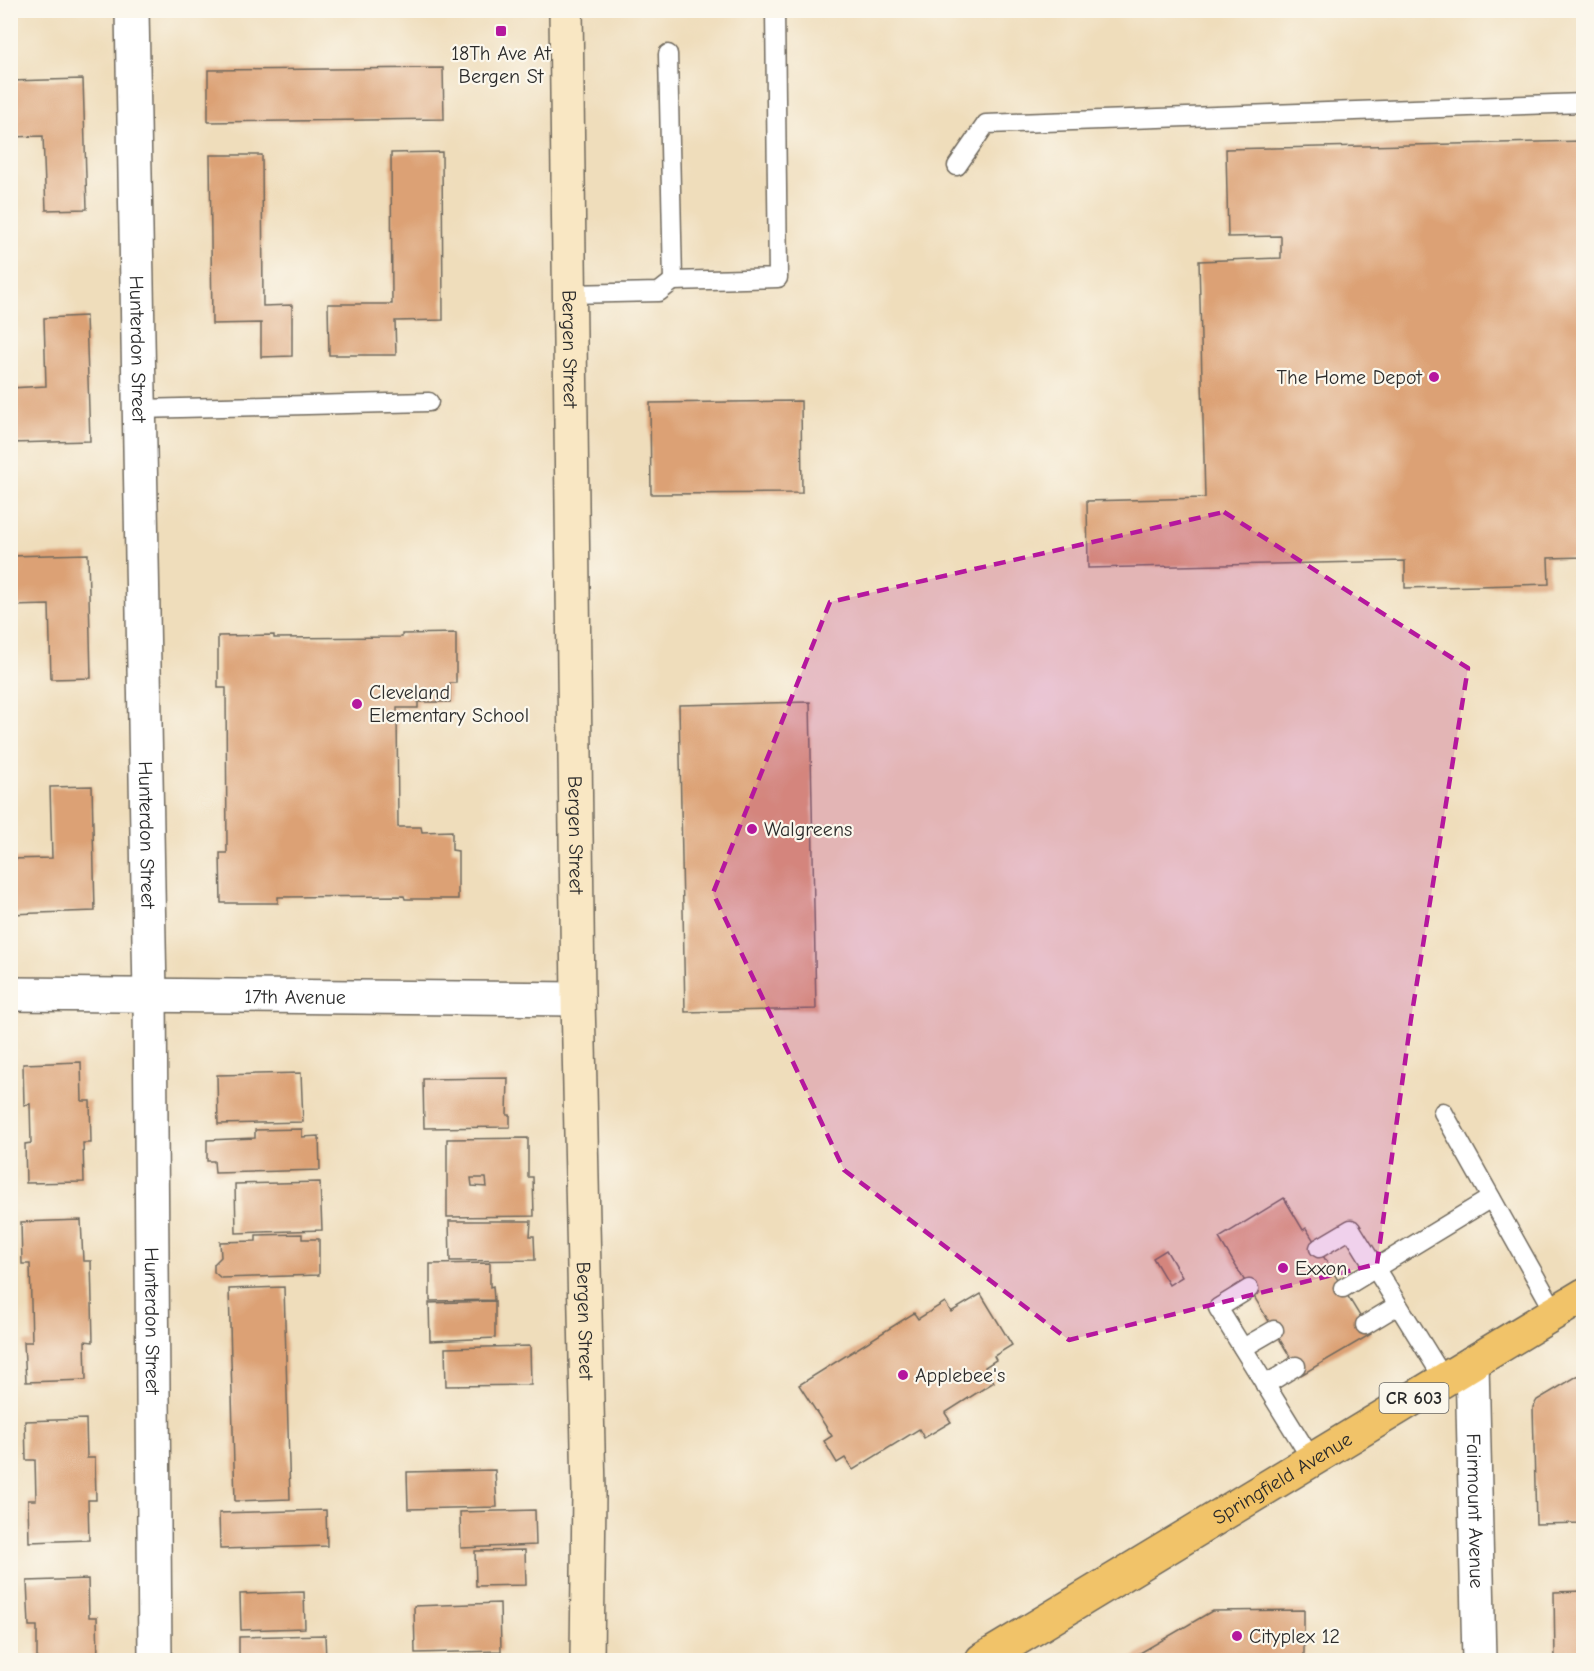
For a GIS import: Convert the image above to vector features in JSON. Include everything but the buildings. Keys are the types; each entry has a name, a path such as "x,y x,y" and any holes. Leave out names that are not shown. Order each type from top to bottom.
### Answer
{"main road":[{"name":"Bergen Street","path":"566,10 578,999 589,1492 587,1660"},
{"name":"Springfield Avenue","path":"982,1660 1584,1295"}],"street":[{"name":"Hunterdon Street","path":"132,10 150,996 155,1660"},
{"name":"17th Avenue","path":"10,994 578,999"},
{"name":"Fairmount Avenue","path":"1472,1363 1479,1660"}],"lane":[{"path":"570,294 659,292 673,281 778,278 775,10"},
{"path":"668,54 673,281"},
{"path":"957,166 986,124 1584,103"},
{"path":"139,410 429,402"},
{"path":"1443,1112 1555,1312"},
{"path":"1342,1288 1491,1198"},
{"path":"1319,1248 1352,1229 1444,1379"},
{"path":"1248,1289 1218,1308 1312,1460"},
{"path":"1365,1325 1398,1305"},
{"path":"1243,1348 1274,1330"},
{"path":"1265,1384 1296,1366"}],"highlighted area":[{"path":"1224,512 1468,668 1411,1019 1377,1264 1069,1340 844,1170 713,893 830,602"}],"place":[{"name":"18Th Ave At Bergen St","path":"501,31"},
{"name":"The Home Depot","path":"1434,377"},
{"name":"Cleveland Elementary School","path":"357,704"},
{"name":"Walgreens","path":"752,829"},
{"name":"Exxon","path":"1283,1268"},
{"name":"Applebee's","path":"903,1375"},
{"name":"Cityplex 12","path":"1237,1636"}]}
